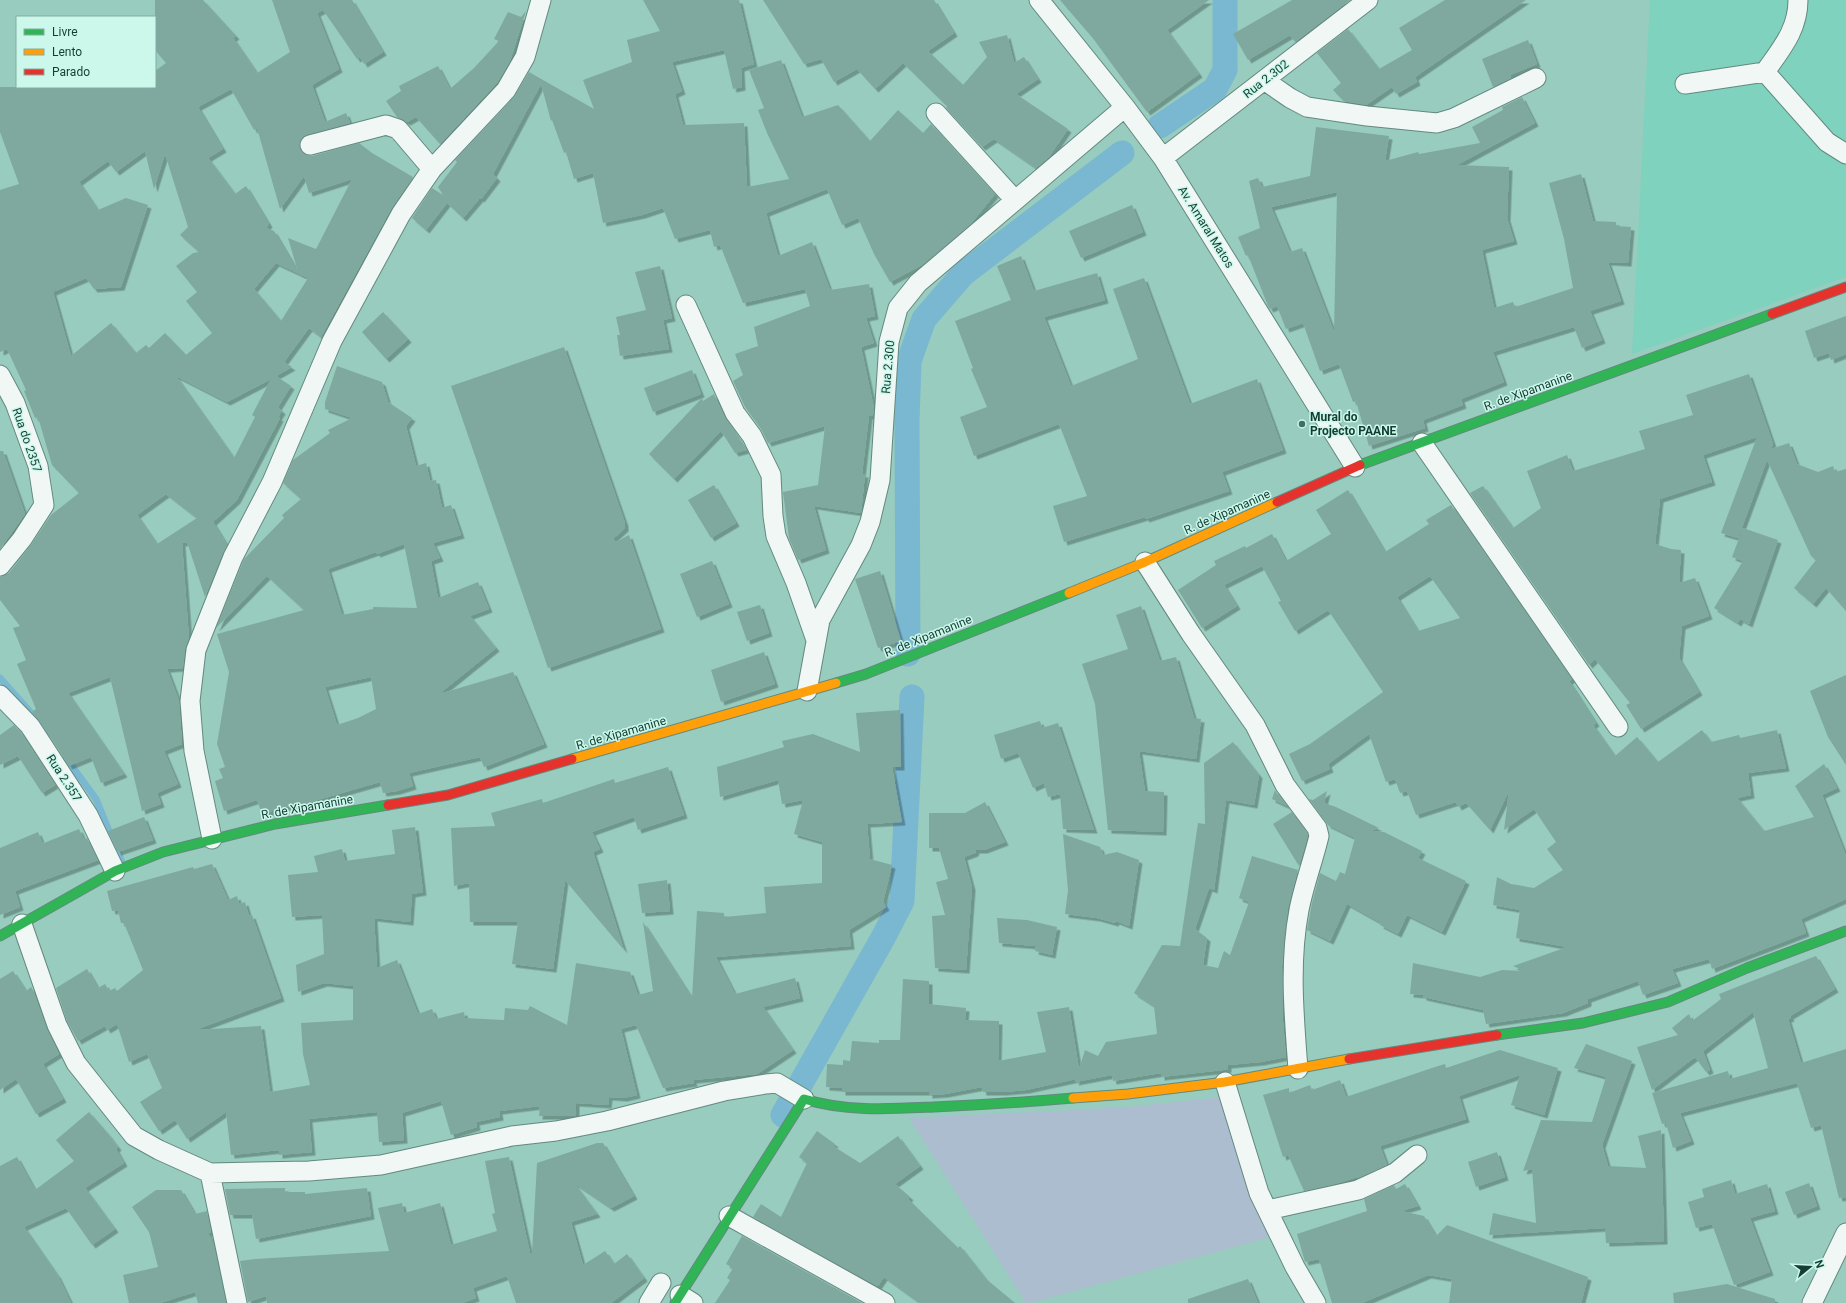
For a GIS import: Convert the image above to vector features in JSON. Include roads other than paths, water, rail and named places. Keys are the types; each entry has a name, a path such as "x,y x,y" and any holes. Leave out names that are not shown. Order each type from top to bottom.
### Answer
{"street":[{"path":"212,839 194,751 190,701 196,650 233,557 272,482 332,341 402,214 432,169 506,90 514,78 525,57 541,0"},
{"name":"Av. Amaral Matos","path":"1039,0 1125,107 1163,158 1355,467"},
{"name":"Rua 2.302","path":"1163,158 1368,0"},
{"path":"1685,84 1765,72 1788,41 1798,9 1798,0"},
{"path":"1765,72 1827,142 1846,154"},
{"path":"1264,80 1290,98 1307,107 1367,116 1437,123 1454,118 1536,78"},
{"name":"Rua 2.300","path":"807,691 820,620 861,545 870,522 880,480 889,342 898,308 918,283 1125,107"},
{"path":"936,113 1015,200"},
{"path":"310,145 386,125 398,129 432,169"},
{"name":"R. de Xipamanine","path":"0,936 115,871 163,852 275,824 448,795 866,674 1145,562 1355,467 1846,288"},
{"path":"686,305 735,413 752,436 771,475 773,516 776,536 796,583 816,640"},
{"name":"Rua do 2357","path":"0,375 15,403 38,466 44,505 22,539 0,566"},
{"path":"1422,443 1618,728"},
{"path":"1145,562 1191,634 1255,725 1285,784 1317,828 1319,836 1299,909 1295,937 1292,996 1298,1069"},
{"name":"Rua 2.357","path":"0,695 30,726 88,815 115,871"},
{"path":"22,924 57,1025 76,1063 134,1136 159,1150 210,1173 309,1171 381,1165 512,1136 556,1132 607,1121 724,1091 777,1083 804,1099 816,1103 855,1108 902,1108 1004,1104 1128,1094 1225,1082 1491,1036 1583,1023 1632,1012 1668,1002 1747,968 1846,931"},
{"path":"1225,1082 1260,1193 1295,1267 1316,1303"},
{"path":"683,1300 729,1216 804,1099"},
{"path":"1268,1210 1358,1190 1395,1173 1417,1155"},
{"path":"210,1173 237,1303"},
{"path":"729,1216 885,1303"},
{"path":"1812,1303 1846,1233"},
{"path":"649,1303 661,1283"}],"waterway":[{"path":"1160,126 1215,89 1225,70 1225,1"},
{"path":"908,654 907,421 909,361 924,319 963,274 1122,153"},
{"path":"0,678 49,733"},
{"path":"783,1115 884,936 902,901 912,697"},
{"path":"66,758 96,799 123,865"}],"place":[{"name":"Mural do Projecto PAANE","path":"1302,424"}]}
